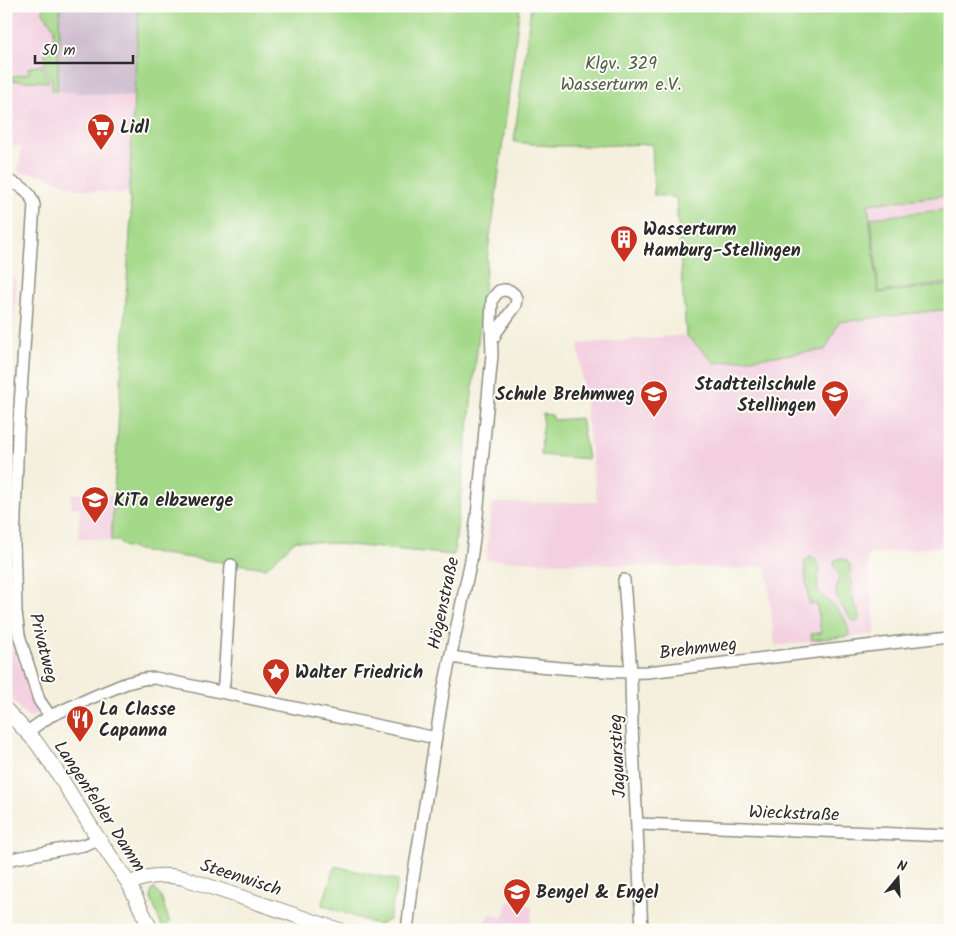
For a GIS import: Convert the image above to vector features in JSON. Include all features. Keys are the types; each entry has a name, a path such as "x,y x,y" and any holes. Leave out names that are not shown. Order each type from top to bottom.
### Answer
{"street":[{"name":"Privatweg","path":"6,181 17,184 29,193 34,205 18,434 14,537 16,612 19,635 39,700 50,716"},
{"name":"Högenstraße","path":"406,930 444,687 471,560 477,516 492,341"},
{"path":"222,692 231,565"},
{"name":"Jaguarstieg","path":"624,580 631,672 642,930"},
{"name":"Brehmweg","path":"450,657 608,672 648,672 950,636"},
{"path":"28,732 50,716 128,683 150,678 436,738"},
{"name":"Langenfelder Damm","path":"6,710 28,732 57,772 98,840 129,884 151,930"},
{"name":"Wieckstraße","path":"638,824 950,836"},
{"path":"6,860 84,845 98,840"},
{"name":"Steenwisch","path":"129,884 144,878 176,876 339,930"}],"shaded area":[{"path":"6,6 55,6 52,91 135,97 129,191 121,194 78,189 43,175 18,172 22,147 6,145"},
{"path":"55,6 139,6 135,97 52,91"},
{"name":"Stadtteilschule Stellingen","path":"950,195 950,545 867,555 876,634 775,646 766,566 737,569 486,560 492,503 597,502 578,344 686,335 678,231 868,204"},
{"path":"6,277 17,279 10,371 6,371"},
{"name":"KiTa elbzwerge","path":"72,493 114,496 111,541 78,538 80,508 71,507"},
{"path":"6,602 11,641 28,691 38,712 33,717 27,717 6,693"},
{"name":"Bengel & Engel","path":"513,900 532,907 530,930 479,930 490,913 503,919 506,904"}],"green space":[{"path":"46,6 60,6 57,91 52,91 52,81 43,64 47,62 44,54 53,46 54,28 43,12 43,8 46,8"},
{"path":"139,6 520,6 490,235 454,555 296,540 266,568 147,552 123,546 119,541 111,541 131,216 129,191"},
{"name":"Klgv. 329 Wasserturm e.V.","path":"531,6 950,6 950,195 868,204 878,293 950,285 950,309 839,322 825,350 715,363 686,335 676,198 654,195 652,144 551,146 514,142"},
{"path":"41,65 49,82 6,80 6,73 9,73 10,77 29,73 28,68"},
{"path":"950,209 950,283 879,292 871,218"},
{"path":"543,414 552,415 554,420 581,418 588,459 541,455"},
{"path":"810,557 816,559 819,567 817,587 823,597 842,615 848,627 849,636 812,640 811,634 821,633 817,604 809,604 804,562"},
{"path":"842,558 850,564 853,597 859,614 858,621 856,622 851,619 836,595 839,575 834,562"},
{"path":"335,866 398,880 389,920 378,925 322,905"},
{"path":"154,888 161,897 170,923 162,927 151,899 151,892"}],"place":[{"name":"Lidl","path":"101,151"},
{"name":"Wasserturm Hamburg-Stellingen","path":"624,263"},
{"name":"Schule Brehmweg","path":"654,418"},
{"name":"Stadtteilschule Stellingen","path":"835,418"},
{"name":"KiTa elbzwerge","path":"95,524"},
{"name":"Walter Friedrich","path":"276,696"},
{"name":"La Classe Capanna","path":"80,743"},
{"name":"Bengel & Engel","path":"517,916"}]}
